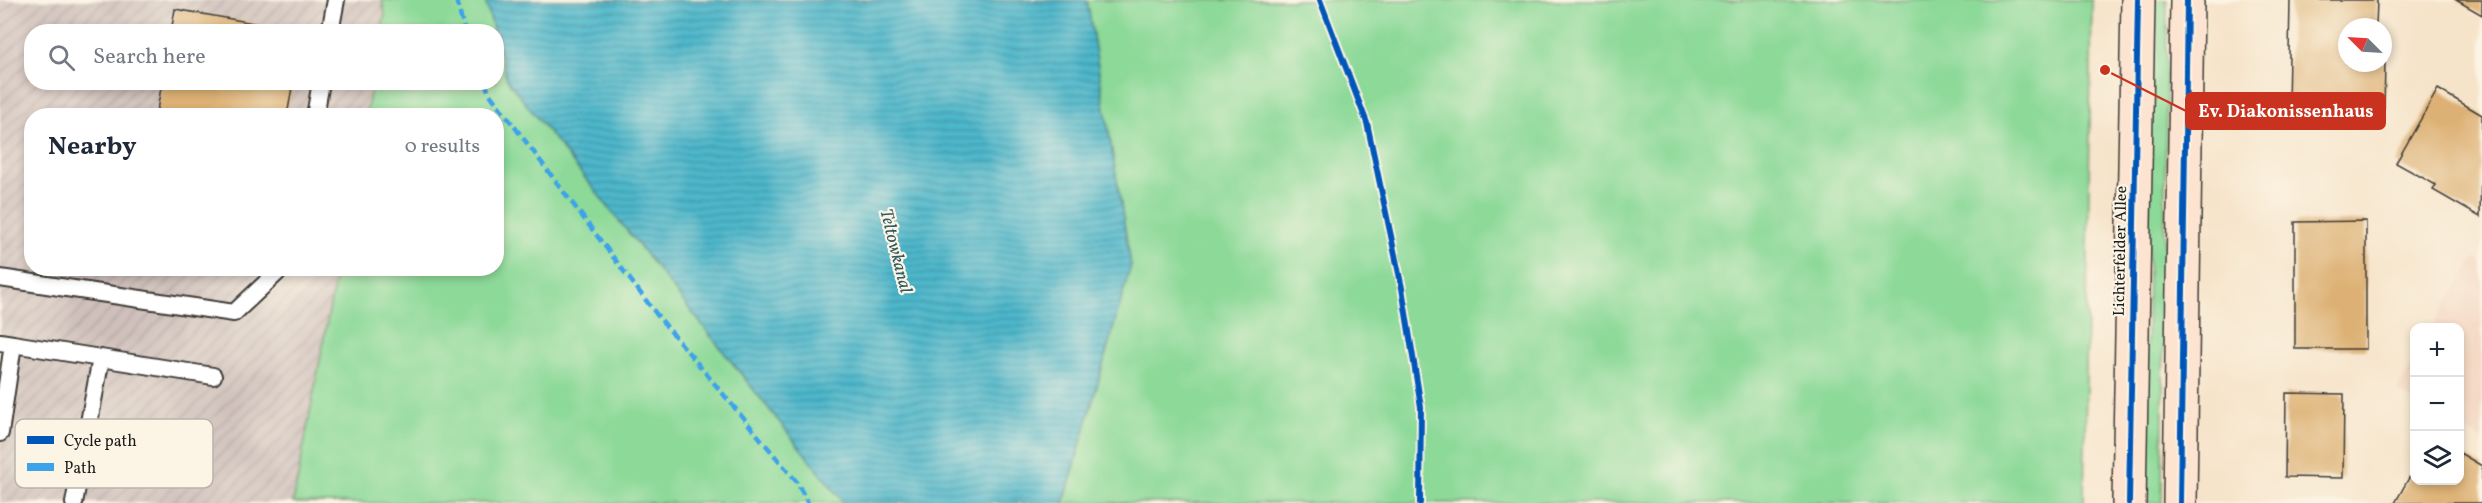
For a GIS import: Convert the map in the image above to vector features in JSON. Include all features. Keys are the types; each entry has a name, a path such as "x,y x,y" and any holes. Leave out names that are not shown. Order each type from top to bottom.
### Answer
{"main road":[{"name":"Lichterfelder Allee","path":"2129,503 2138,0"},
{"path":"2180,503 2187,0"}],"lane":[{"path":"332,24 336,0"},
{"path":"316,108 320,90"},
{"path":"0,278 234,313 273,276"},
{"path":"0,433 7,343 213,376"},
{"path":"89,419 100,358"},
{"path":"74,503 77,488"}],"shaded area":[{"path":"0,0 382,0 385,14 383,24 24,24 24,90 371,90 367,108 24,108 24,276 336,276 293,503 0,503"},
{"path":"2474,258 2482,262 2482,440 2464,429 2464,323 2435,323"},
{"path":"2410,368 2410,399 2397,391"}],"green space":[{"path":"382,0 485,0 492,24 383,24 385,14"},
{"path":"1087,0 2092,0 2084,503 1064,503 1131,265"},
{"path":"2151,0 2167,0 2162,503 2145,503"},
{"path":"504,68 507,80 844,503 293,503 336,276 504,276 504,108 367,108 371,90 504,90"}],"water":[{"name":"Teltowkanal","path":"485,0 1087,0 1131,265 1064,503 844,503 507,80 504,68 504,24 492,24"}],"building":[{"path":"2290,0 2377,0 2376,18 2338,18 2338,72 2385,72 2384,109 2288,108"},
{"path":"2456,0 2482,0 2482,15"},
{"path":"175,9 259,24 172,24"},
{"path":"2438,89 2482,115 2480,217 2433,190 2436,185 2396,163"},
{"path":"161,90 292,90 288,108 157,108"},
{"path":"2366,221 2366,349 2295,349 2295,222"},
{"path":"2286,393 2344,394 2343,478 2285,477"},
{"path":"2464,455 2482,466 2482,503 2395,503 2410,476 2410,485 2464,485"}],"marked path":[{"path":"456,0 463,24"},
{"path":"488,90 500,108"},
{"path":"504,113 657,315 796,481 808,503"}],"cycle path":[{"path":"1320,0 1367,123 1402,288 1421,407 1420,503"},
{"path":"2129,503 2138,0"},
{"path":"2180,503 2187,0"}],"place":[{"name":"Ev. Diakonissenhaus","path":"2105,70"}]}
